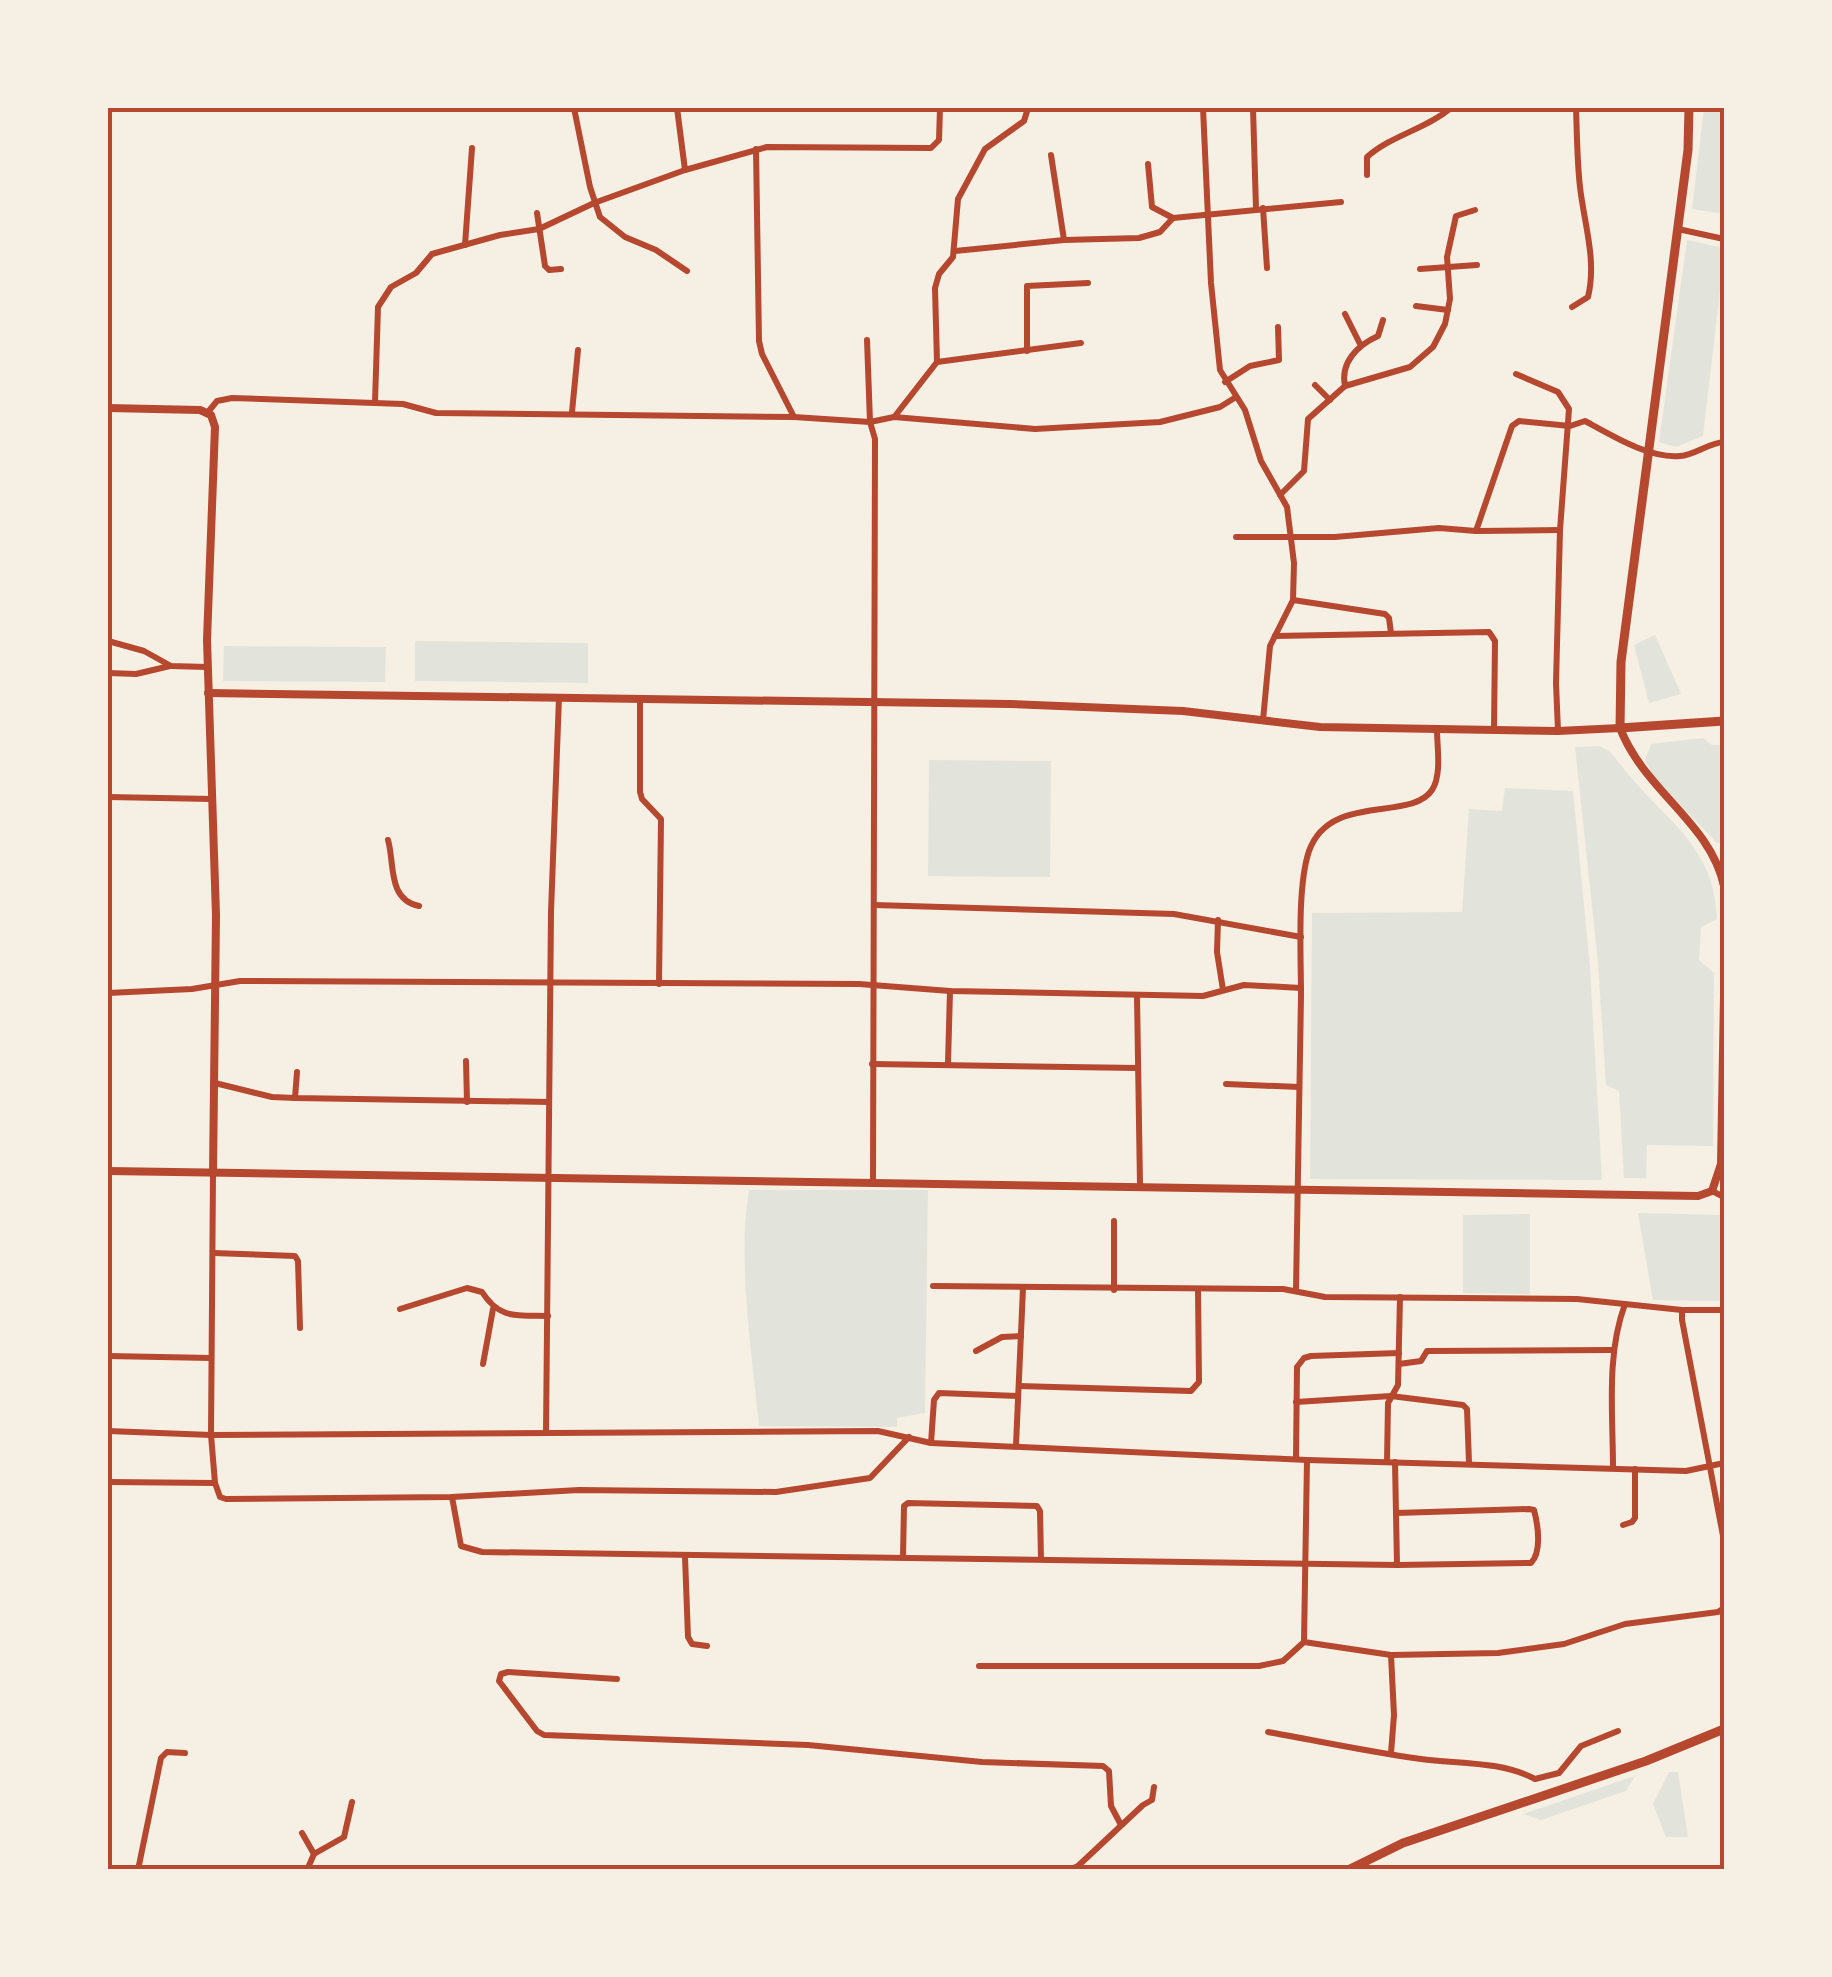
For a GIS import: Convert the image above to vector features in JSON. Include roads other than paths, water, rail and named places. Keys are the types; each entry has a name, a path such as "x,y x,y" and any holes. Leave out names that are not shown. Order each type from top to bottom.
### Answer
{"main road":[{"path":"1689,108 1688,150 1621,662 1620,728 1724,722"},
{"path":"1351,1870 1370,1857 1724,1729"}],"street":[{"path":"574,108 600,217 625,238 656,250 687,270"},
{"path":"678,108 686,170"},
{"path":"375,402 376,322 382,300 391,287 416,273 426,258 540,229 594,203 756,150 797,146 930,148 940,140 940,108"},
{"path":"894,417 930,376 937,362 936,280 955,251 958,199 972,169 996,138 1024,121 1028,108"},
{"path":"1203,108 1213,317 1220,370 1251,424 1261,462 1287,507 1292,537 1296,582 1293,600 1269,655 1262,722"},
{"path":"1254,108 1266,268"},
{"path":"1367,176 1367,157 1450,108"},
{"path":"1572,307 1588,297 1590,290 1590,245 1580,189 1576,108"},
{"path":"465,245 472,148"},
{"path":"756,150 759,342 794,416"},
{"path":"1051,155 1064,240"},
{"path":"1148,164 1152,207 1173,218"},
{"path":"955,251 1152,236 1173,218 1341,202"},
{"path":"1280,495 1304,471 1308,419 1345,386 1403,370 1424,358 1439,336 1448,310 1447,268 1456,216 1476,210"},
{"path":"536,213 545,266 549,270 562,269"},
{"path":"1678,229 1724,239"},
{"path":"1420,269 1477,265"},
{"path":"1027,351 1027,286 1088,284"},
{"path":"1416,306 1448,310"},
{"path":"1345,314 1360,344"},
{"path":"1345,386 1343,370 1360,344 1378,336 1383,320"},
{"path":"1225,382 1250,366 1279,360 1278,327"},
{"path":"868,340 870,422 875,439 873,1182"},
{"path":"937,362 1081,343"},
{"path":"572,412 578,350"},
{"path":"1516,374 1549,387 1564,397 1569,409 1560,530 1558,730"},
{"path":"1315,385 1330,400"},
{"path":"208,412 218,401 232,398 403,404 436,414 794,416 870,422 894,417 1035,429 1136,425 1184,418 1236,398"},
{"path":"108,408 208,412"},
{"path":"208,412 215,438 207,667 216,985 211,1435 214,1483 220,1497 452,1496 579,1490 776,1492 870,1478 908,1438"},
{"path":"1476,531 1515,422 1570,426 1585,421 1648,450 1680,456 1710,443 1724,442"},
{"path":"1236,537 1335,537 1439,528 1560,530"},
{"path":"1293,600 1385,614 1390,634"},
{"path":"1275,636 1492,635 1494,730"},
{"path":"108,641 144,651 171,666"},
{"path":"108,673 146,672 171,666 207,667"},
{"path":"208,693 876,702 1182,711 1320,727 1620,728 1645,775 1708,846 1724,886"},
{"path":"546,1433 550,983 559,696"},
{"path":"640,697 640,792 661,818 659,984"},
{"path":"1296,1290 1302,937 1306,874 1314,842 1350,814 1409,804 1426,796 1434,788 1437,776 1437,730"},
{"path":"108,797 212,799"},
{"path":"388,840 394,884 410,904 420,906"},
{"path":"874,905 1174,914 1302,937"},
{"path":"1218,920 1216,952 1223,990"},
{"path":"108,962 108,993 240,981 873,986 950,992 1137,996 1202,996 1244,985 1301,988"},
{"path":"948,1063 950,992"},
{"path":"1137,996 1140,1186"},
{"path":"1712,1191 1721,1164 1724,996"},
{"path":"466,1062 467,1102"},
{"path":"872,1064 1138,1068"},
{"path":"295,1098 296,1072"},
{"path":"214,1083 295,1098 548,1102"},
{"path":"1226,1084 1300,1086"},
{"path":"108,1172 1687,1196 1712,1191 1724,1196"},
{"path":"1114,1222 1114,1290"},
{"path":"213,1253 296,1256 300,1328"},
{"path":"933,1286 1296,1290 1325,1297 1563,1299 1724,1310"},
{"path":"400,1309 467,1288 482,1292 493,1309 548,1316"},
{"path":"1016,1445 1023,1288"},
{"path":"1019,1386 1192,1390 1199,1382 1198,1290"},
{"path":"1397,1566 1387,1412 1398,1385 1400,1297"},
{"path":"1613,1468 1614,1350 1616,1328 1625,1304"},
{"path":"483,1364 493,1309"},
{"path":"1682,1310 1682,1332 1724,1540"},
{"path":"976,1351 1002,1337 1021,1336"},
{"path":"1399,1364 1421,1361 1427,1351 1614,1350"},
{"path":"1296,1460 1296,1367 1304,1358 1399,1353"},
{"path":"108,1356 212,1358"},
{"path":"931,1443 934,1400 939,1393 1018,1396"},
{"path":"1296,1402 1391,1396 1463,1405 1467,1408 1469,1463"},
{"path":"108,1431 211,1435 878,1431 931,1443 1296,1460 1686,1470 1724,1463"},
{"path":"979,1666 1259,1666 1283,1661 1304,1642 1307,1460"},
{"path":"1623,1525 1635,1518 1635,1469"},
{"path":"108,1482 214,1483"},
{"path":"452,1496 461,1546 471,1551 1397,1566 1531,1563 1538,1554 1534,1510 1396,1513"},
{"path":"903,1557 904,1506 908,1503 1037,1506 1041,1559"},
{"path":"684,1557 688,1637 692,1644 707,1646"},
{"path":"1304,1642 1392,1654 1498,1654 1564,1644 1625,1624 1724,1608"},
{"path":"1391,1753 1392,1654"},
{"path":"617,1679 508,1672 501,1674 499,1681 544,1735 808,1746 982,1762 1103,1766 1110,1774 1111,1806 1121,1826"},
{"path":"1268,1732 1440,1762 1482,1764 1536,1779 1559,1773 1581,1746 1618,1731"},
{"path":"138,1870 161,1758 167,1752 185,1753"},
{"path":"1548,1776 1553,1793"},
{"path":"1069,1870 1152,1800 1154,1787"},
{"path":"307,1870 314,1854 344,1837 352,1802"},
{"path":"302,1833 314,1854"}]}
